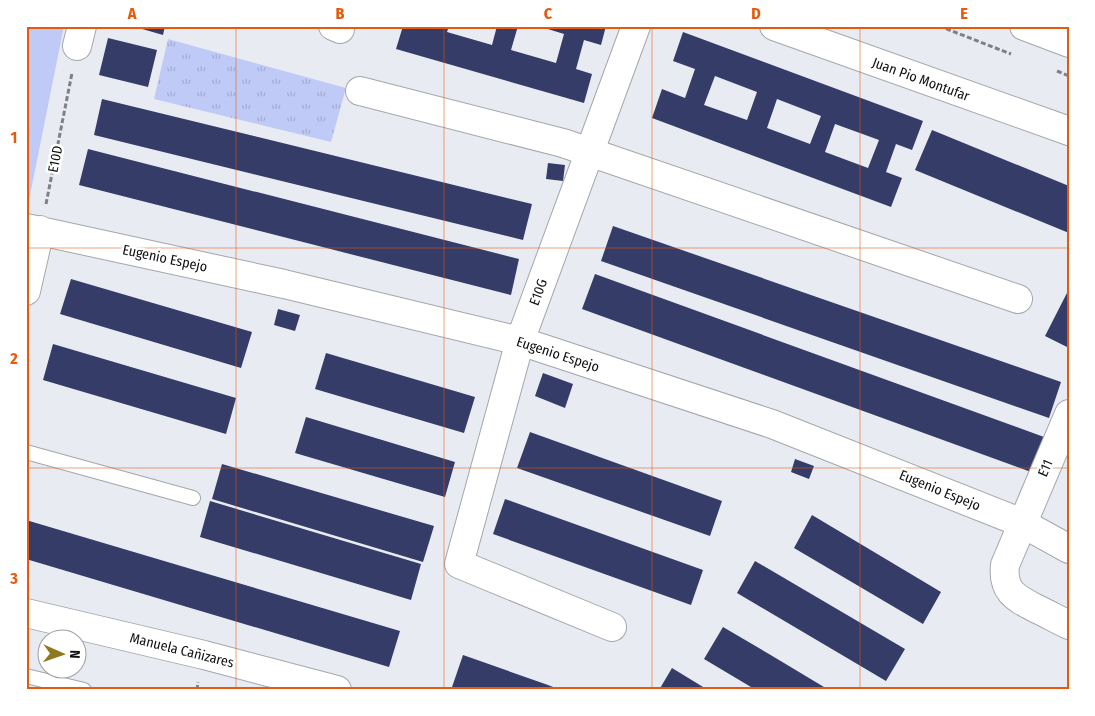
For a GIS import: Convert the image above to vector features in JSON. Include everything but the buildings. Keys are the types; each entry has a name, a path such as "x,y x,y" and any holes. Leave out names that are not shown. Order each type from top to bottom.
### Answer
{"main road":[{"name":"E10G","path":"612,628 458,564 520,341 636,26"},
{"name":"Juan Pio Montufar","path":"774,26 1069,131"},
{"path":"1024,26 1069,43"},
{"path":"360,91 563,143 1018,299"},
{"path":"26,291 33,229"},
{"name":"Eugenio Espejo","path":"33,229 284,284 520,341 772,424 1022,523 1069,549"},
{"name":"E11","path":"1069,414 1022,523 1005,565 1004,574 1005,583 1015,597 1069,626"},
{"name":"Manuela Cañizares","path":"26,613 204,655 326,688"}],"lane":[{"path":"26,452 193,498"},
{"path":"26,676 84,690"}],"path":[{"path":"939,26 1013,54"},
{"name":"E10D","path":"33,229 79,36"},
{"path":"1050,69 1069,76"}],"green space":[{"path":"26,26 64,26 27,210 26,210"},
{"path":"168,39 346,88 331,142 154,99"}]}
